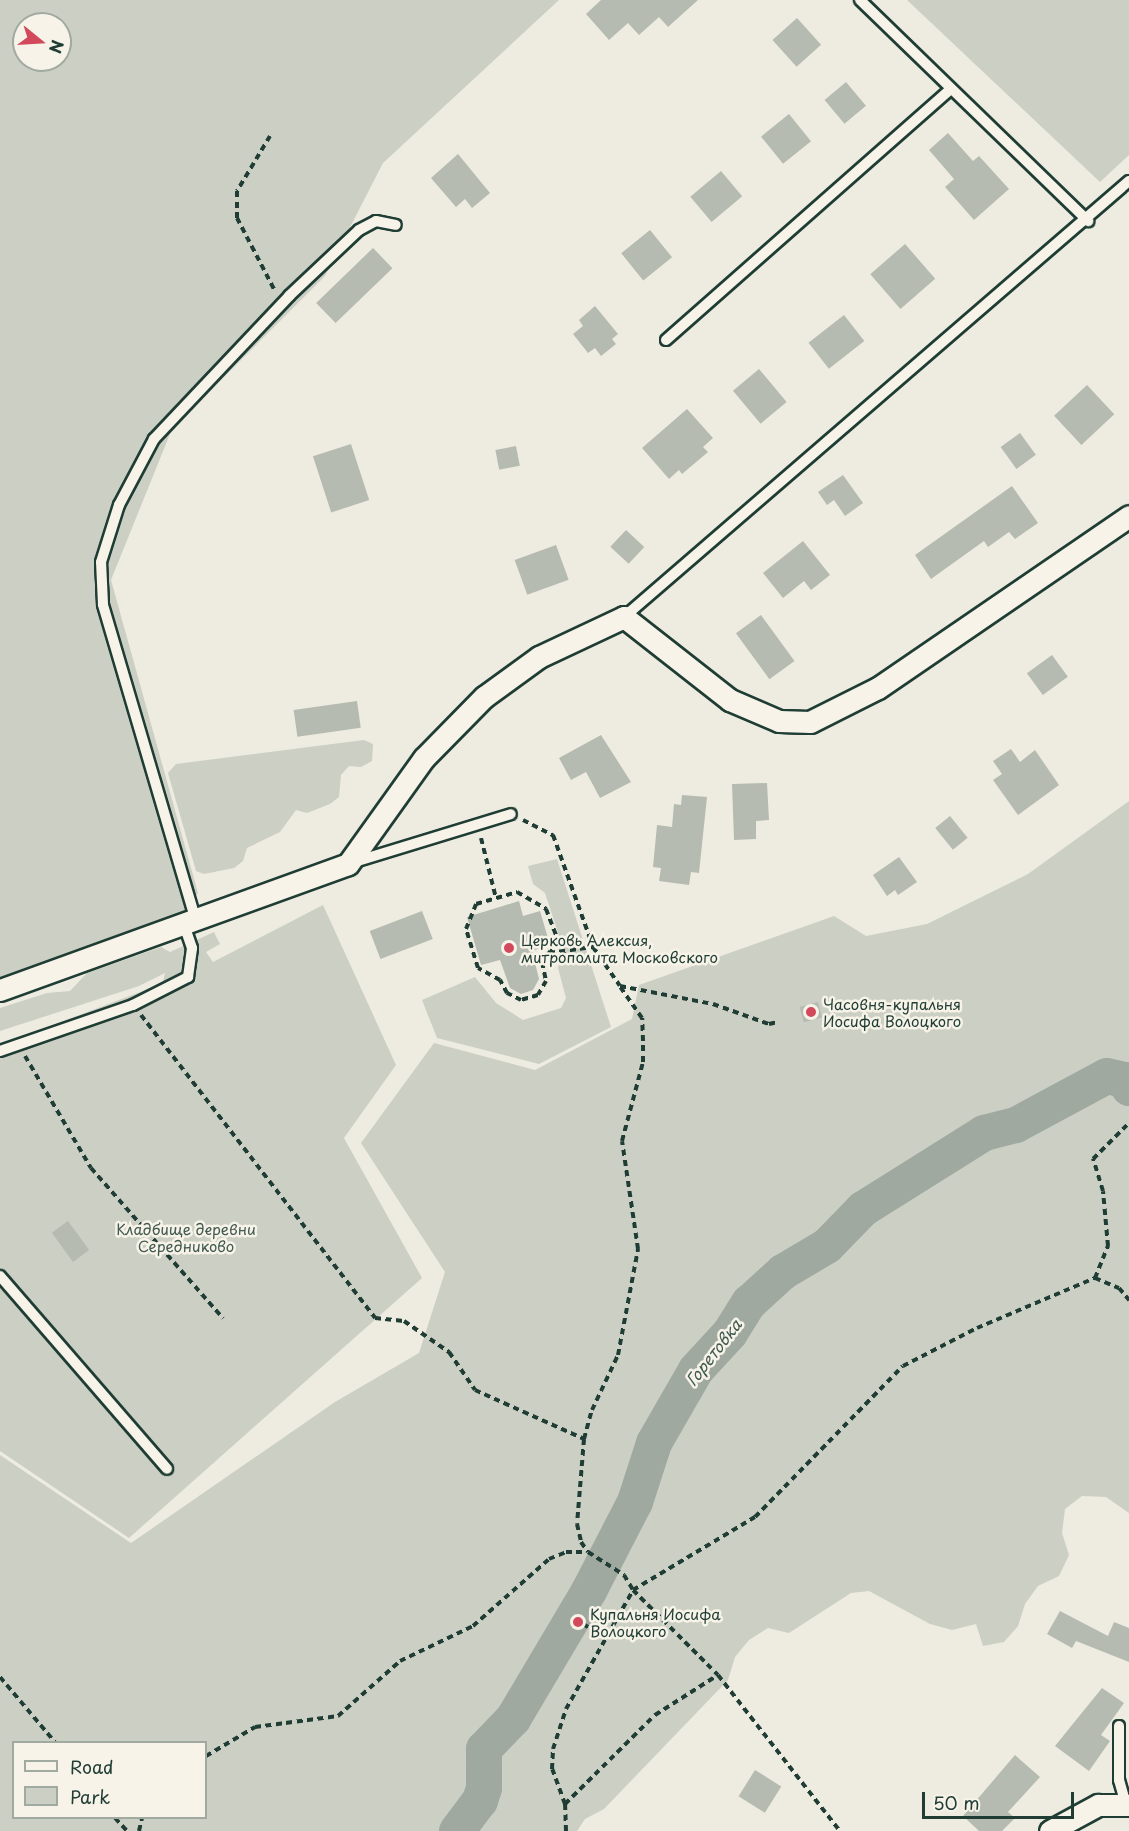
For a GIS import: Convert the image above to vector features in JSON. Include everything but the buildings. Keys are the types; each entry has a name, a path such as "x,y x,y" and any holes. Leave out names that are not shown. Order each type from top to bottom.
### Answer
{"street":[{"path":"0,990 348,864 424,758 484,697 539,657 624,617 730,700 779,721 810,722 878,688 1129,516"},
{"path":"1050,1831 1098,1805 1128,1805"}],"lane":[{"path":"860,0 1088,221"},
{"path":"666,340 951,89"},
{"path":"624,617 1088,221 1129,181"},
{"path":"0,1051 133,1005 188,977 192,948 190,923 103,604 101,562 119,505 154,439 282,304 359,230 376,221 396,225"},
{"path":"348,864 511,814"},
{"path":"0,1275 167,1469"},
{"path":"1119,1726 1119,1780 1128,1805"}],"path":[{"path":"270,136 237,191 237,218 282,304"},
{"path":"511,814 553,835 593,947 642,1018 644,1062 622,1141 638,1249 618,1355 592,1410 584,1439 577,1524 581,1542 588,1552 624,1575 633,1590 718,1675 840,1831"},
{"path":"485,855 496,898"},
{"path":"517,892 546,909 558,941 542,962 546,981 538,995 521,1000 507,993 500,980 478,968 466,929 476,904 496,898 517,892"},
{"path":"548,953 593,947"},
{"path":"620,986 713,1004 769,1024 778,1022"},
{"path":"133,1005 375,1318 404,1322 449,1352 475,1390 584,1439"},
{"path":"18,1044 91,1168 223,1318"},
{"path":"566,1831 565,1804 552,1769 553,1749 566,1709 633,1590 754,1517 903,1366 977,1328 1095,1278 1108,1246 1103,1191 1093,1159 1128,1124"},
{"path":"1095,1278 1119,1288 1129,1300"},
{"path":"207,1754 255,1727 338,1716 400,1661 473,1626 549,1559 566,1552 588,1552"},
{"path":"583,1624 606,1638"},
{"path":"565,1804 655,1715 718,1675"},
{"path":"0,1677 53,1741"},
{"path":"116,1819 127,1831"}],"green space":[{"path":"0,0 559,0 383,163 325,276 172,429 111,580 198,893 181,915 0,978"},
{"path":"907,0 1129,0 1129,155 1100,182"},
{"path":"364,740 373,744 372,761 361,767 349,766 341,775 339,797 330,804 307,813 296,810 280,832 247,848 243,861 234,868 204,874 196,871 168,773 176,764"},
{"path":"1129,801 1129,1513 1106,1497 1082,1496 1065,1509 1062,1533 1069,1555 1059,1576 1038,1586 1025,1604 1018,1626 1004,1642 983,1646 976,1624 952,1630 930,1624 869,1591 851,1593 789,1633 768,1628 749,1640 735,1657 728,1680 604,1809 585,1819 577,1831 0,1831 0,1455 131,1543 335,1402 419,1353 445,1272 361,1143 434,1043 535,1070 632,1019 639,985 834,916 866,936 927,924 1028,874"},
{"path":"557,859 611,1027 539,1064 437,1038 422,1000 475,977 496,1003 523,1020 561,1008 566,998 558,968 563,948 545,893 533,884 528,866"},
{"name":"Кладбище деревни Середниково","path":"323,905 396,1065 344,1138 422,1278 129,1538 0,1451 0,1045 148,989 163,982 165,973 139,986 0,1031 0,1008 47,993 70,991 87,973 161,947 170,952 214,932 220,944 206,952 213,962"}],"waterway":[{"name":"Горетовка","path":"457,1831 480,1801 484,1788 484,1749 513,1719 589,1591 635,1502 654,1443 696,1370 730,1333 749,1303 783,1272 827,1246 863,1209 984,1133 1016,1125 1107,1076 1125,1080 1129,1088"}],"place":[{"name":"Церковь Алексия, митрополита Московского","path":"509,948"},
{"name":"Часовня-купальня Иосифа Волоцкого","path":"811,1012"},
{"name":"Купальня Иосифа Волоцкого","path":"578,1622"}]}
